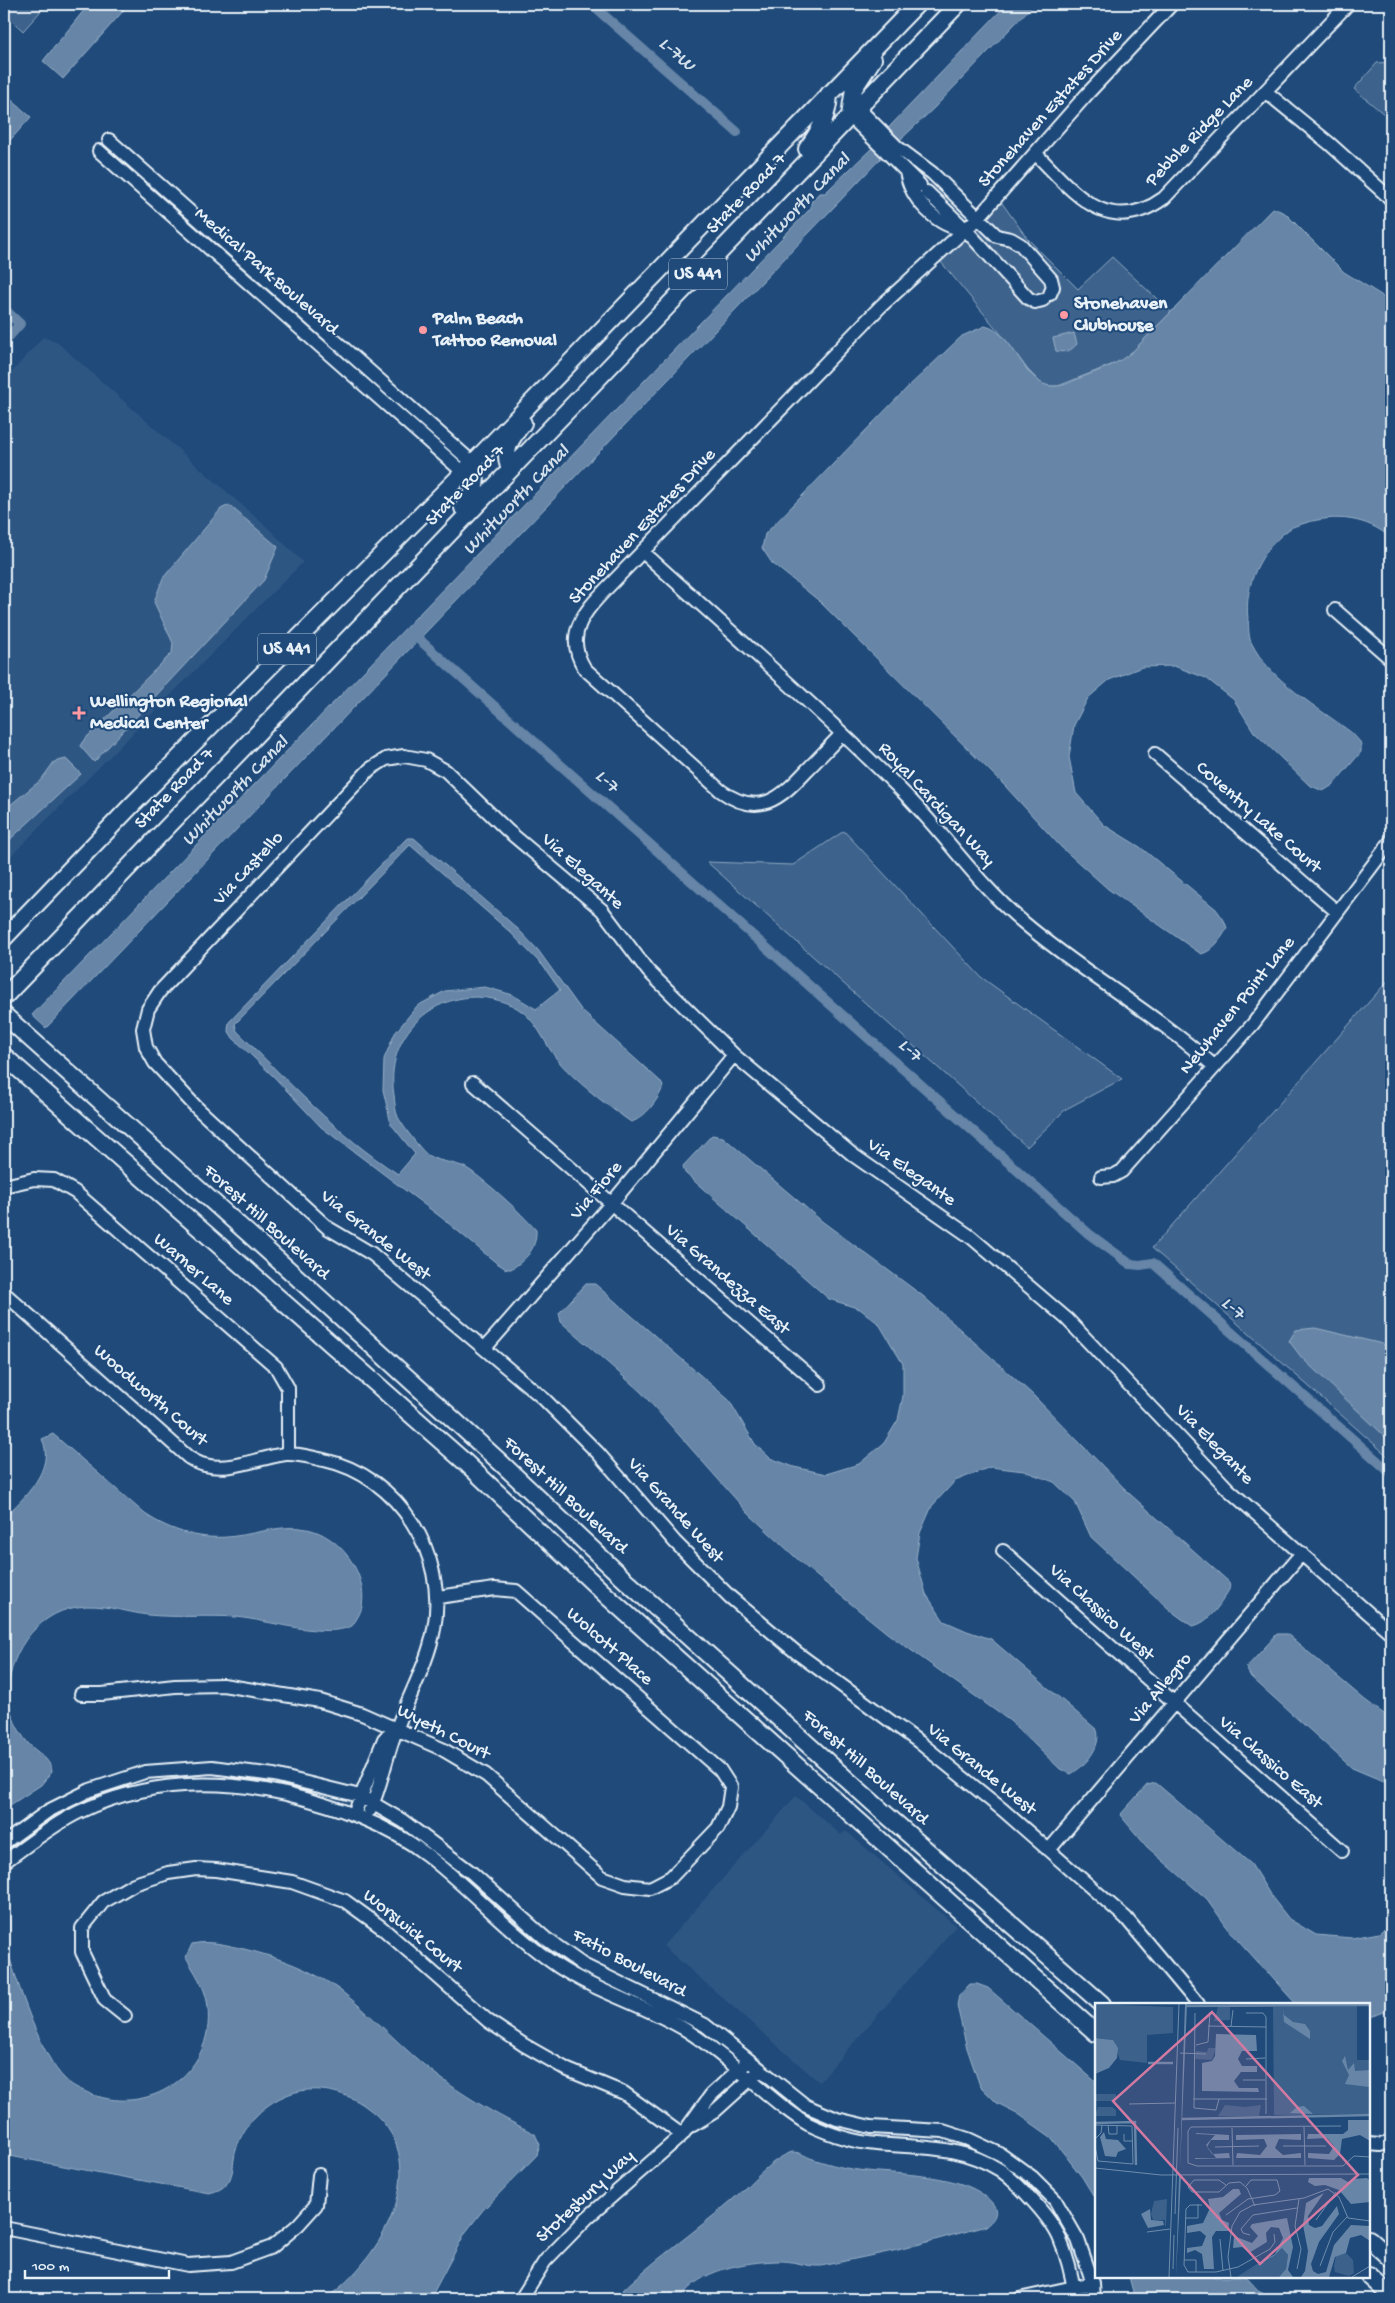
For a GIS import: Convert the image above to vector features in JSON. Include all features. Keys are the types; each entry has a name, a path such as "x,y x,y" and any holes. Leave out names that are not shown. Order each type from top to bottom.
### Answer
{"main road":[{"name":"State Road 7","path":"4,938 137,800 468,468 917,4"},
{"name":"State Road 7","path":"4,997 437,544 958,4"},
{"path":"854,112 854,88 890,32"},
{"path":"777,192 819,132 827,116 829,94"},
{"path":"510,469 506,460 506,449 512,437 565,368"},
{"path":"437,544 472,496 477,483 468,468"},
{"name":"Forest Hill Boulevard","path":"4,1015 325,1303 624,1579 882,1811 1101,2003"},
{"path":"4,1056 459,1456 608,1597 1095,2032"},
{"path":"1370,2240 1391,2259"},
{"path":"1370,2277 1391,2296"}],"street":[{"name":"Stonehaven Estates Drive","path":"842,734 782,796 762,803 750,803 735,799 721,791 585,669 580,661 575,643 578,624 591,605 881,306 978,218 1036,154 1088,92 1172,4"},
{"name":"Pebble Ridge Lane","path":"1036,154 1075,193 1095,208 1118,214 1143,210 1164,198 1348,4"},
{"path":"1266,92 1330,144 1391,199"},
{"name":"Stonehaven Estates Drive","path":"854,112 894,151 906,170 923,188 933,206"},
{"name":"Medical Park Boulevard","path":"109,140 416,412 468,468"},
{"name":"Medical Park Boulevard","path":"99,151 407,422 468,468"},
{"name":"Stonehaven Estates Drive","path":"894,151 932,173 978,218"},
{"name":"Stonehaven Estates Drive","path":"906,170 910,190 965,230"},
{"path":"933,206 949,190"},
{"path":"965,230 1028,298 1035,302 1047,297 1052,287 1051,279 1021,246 1010,239 997,236 978,218"},
{"path":"984,249 997,236"},
{"path":"407,422 416,412"},
{"name":"Royal Cardigan Way","path":"643,552 791,685 901,790 995,897 1023,923 1185,1041 1215,1067"},
{"path":"1335,610 1391,659"},
{"name":"Coventry Lake Court","path":"1155,754 1336,911"},
{"name":"Via Castello","path":"143,1029 148,1009 160,991 370,769 386,759 404,756"},
{"name":"Via Elegante","path":"404,756 426,760 446,771 507,830 602,910 648,971 734,1055 853,1156 970,1237 1067,1319 1228,1489 1391,1633"},
{"name":"Newhaven Point Lane","path":"1101,1177 1114,1176 1122,1171 1215,1067 1252,1024 1391,841"},
{"name":"Via Grande West","path":"143,1029 146,1047 155,1063 197,1108 328,1228 372,1254 544,1399 592,1446 675,1542 730,1596 797,1653 919,1742 1049,1850 1126,1918 1197,2003"},
{"name":"Via Fiore","path":"485,1348 611,1204 734,1055"},
{"name":"Via Grandezza East","path":"473,1083 820,1385"},
{"name":"Warner Lane","path":"4,1186 34,1179 54,1180 75,1192 276,1368 288,1388 288,1454"},
{"name":"Woodworth Court","path":"4,1293 188,1457 204,1465 222,1467 288,1454 326,1460 355,1470 380,1488 398,1504 421,1535 434,1568 438,1597 434,1630 425,1659 396,1729 373,1804 366,1820"},
{"name":"Via Classico West","path":"1003,1552 1173,1703"},
{"name":"Via Allegro","path":"1049,1850 1302,1553"},
{"name":"Wolcott Place","path":"438,1597 495,1589 516,1591 720,1770 731,1788"},
{"name":"Wyeth Court","path":"81,1694 102,1694 175,1686 223,1686 320,1701 362,1714 442,1749 486,1775 602,1877 625,1885 650,1888 671,1877 718,1828 728,1807 731,1788"},
{"name":"Via Classico East","path":"1173,1703 1342,1851"},
{"name":"Woodworth Court","path":"354,1814 384,1739 396,1729"},
{"name":"Fatio Boulevard","path":"4,1843 48,1811 90,1790 145,1772 212,1767 274,1775 360,1796 403,1821 472,1873 545,1938 583,1965 705,2025 806,2106 837,2119 871,2127 943,2131 968,2139 1000,2154 1032,2177 1055,2200 1078,2240 1093,2283 1094,2299"},
{"name":"Fatio Boulevard","path":"4,1862 53,1827 78,1813 106,1800 145,1789 205,1784 240,1787 282,1794 354,1814 424,1853 558,1966 601,1991 686,2030 802,2121 825,2132 873,2144 936,2147 975,2157 1000,2171 1026,2193 1058,2235 1075,2293"},
{"name":"Worswick Court","path":"125,2016 105,2000 82,1952 82,1928 103,1902 143,1881 168,1873 196,1870 216,1870 292,1882 345,1901 381,1927 488,2021 524,2045 568,2070 624,2093 683,2132"},
{"name":"Stotesbury Way","path":"683,2132 711,2095 748,2060"},
{"name":"Stotesbury Way","path":"521,2299 545,2262 588,2217 683,2132 714,2112 760,2070"},
{"path":"1370,2144 1380,2145 1391,2142"},
{"path":"4,2228 188,2265 231,2262 272,2248 298,2225 316,2205 319,2174"},
{"path":"1019,2299 1075,2293 1093,2283"}],"shaded area":[{"path":"4,4 47,4 23,31 4,13"},
{"path":"89,4 124,10 63,79 43,61"},
{"path":"1007,4 1034,4 934,108 881,158 46,1028 32,1015 811,208 811,202 819,193 825,193 872,148 892,124"},
{"path":"1391,62 1391,120 1354,89 1377,63"},
{"path":"7,96 31,117 4,147 4,100"},
{"path":"997,196 1027,238 1078,289 1112,257 1171,312 1121,361 1058,386 1048,386 1041,383 1028,370 1009,344 936,256"},
{"path":"1273,208 1285,213 1344,272 1381,295 1391,306 1391,538 1372,526 1350,519 1316,520 1292,528 1278,538 1262,558 1252,581 1247,606 1250,639 1259,656 1282,681 1352,733 1361,743 1361,752 1333,785 1323,791 1309,785 1254,732 1234,700 1206,678 1174,666 1142,667 1109,680 1088,698 1074,725 1069,757 1076,793 1104,825 1140,847 1216,909 1224,920 1227,928 1222,936 1213,948 1201,954 1108,889 1061,847 1005,786 818,600 772,563 762,548 765,534 907,388 962,336 985,326 995,330 1004,338 1036,379 1045,385 1063,385 1103,369 1121,360 1133,351"},
{"path":"1074,333 1077,344 1068,351 1056,351 1053,338"},
{"name":"Wellington Regional Medical Center","path":"43,337 58,343 270,530 303,562 4,863 4,381"},
{"path":"229,505 278,547 264,580 94,762 80,746 83,741 172,653 173,643 154,602 163,578 221,509"},
{"path":"66,759 81,774 4,845 4,810 41,780 54,762"},
{"path":"844,831 981,977 1122,1079 1066,1109 1027,1147 707,862 793,865"},
{"path":"407,838 414,838 518,929 538,950 582,1011 660,1081 663,1086 651,1107 641,1117 631,1122 591,1092 563,1066 530,1018 517,1008 493,999 470,997 448,1002 428,1012 411,1027 399,1047 393,1069 397,1115 426,1154 471,1171 505,1199 536,1230 535,1242 530,1253 511,1269 506,1269 321,1127 274,1077 233,1038 228,1030 229,1022","holes":["410,845 510,932 543,966 560,990 536,1009 513,995 485,987 445,991 417,1006 395,1033 384,1059 383,1090 391,1124 415,1154 398,1174 334,1125 237,1031 235,1024"]},
{"path":"1391,977 1391,1459 1152,1248"},
{"path":"712,1135 723,1137 823,1222 923,1296 1032,1394 1131,1495 1229,1582 1230,1588 1209,1617 1192,1626 1171,1611 1091,1537 1075,1502 1054,1482 1024,1471 990,1467 955,1481 932,1506 920,1533 916,1558 926,1594 944,1621 991,1639 1097,1730 1098,1736 1095,1749 1087,1761 1071,1774 1060,1769 1010,1721 887,1633 808,1569 748,1513 641,1392 561,1322 559,1313 586,1284 595,1284 729,1400 755,1444 770,1458 794,1467 826,1474 859,1464 884,1443 898,1420 903,1396 903,1364 879,1324 860,1309 829,1299 685,1173 683,1166"},
{"path":"1315,1328 1391,1346 1391,1442 1302,1358 1289,1341 1296,1330"},
{"path":"53,1434 145,1514 166,1526 188,1534 212,1537 236,1536 298,1528 319,1533 330,1539 349,1557 356,1569 363,1593 362,1606 352,1626 327,1630 296,1628 236,1617 159,1616 95,1606 77,1607 62,1611 48,1618 36,1628 18,1653 12,1668 9,1699 13,1717 21,1733 28,1743 46,1759 52,1771 41,1785 4,1809 4,1517 29,1492 36,1482 45,1461 42,1439"},
{"path":"1277,1634 1287,1634 1365,1700 1391,1719 1391,1786 1352,1768 1251,1677 1246,1668"},
{"path":"1156,1783 1251,1864 1271,1896 1289,1919 1316,1935 1352,1938 1379,1933 1391,1923 1391,2010 1370,2017 1370,2003 1295,2003 1229,1930 1207,1899 1147,1847 1120,1815 1147,1785"},
{"path":"796,1796 841,1835 846,1831 956,1926 819,2082 663,1946"},
{"path":"4,1908 8,1911 9,1915 10,1959 40,2040 56,2069 68,2082 81,2090 114,2100 137,2099 158,2093 177,2082 192,2067 203,2048 208,2026 207,2001 201,1984 186,1957 192,1944 218,1944 257,1952 282,1960 330,1983 366,2012 425,2066 449,2084 485,2107 535,2134 540,2145 537,2155 483,2210 465,2233 430,2299 325,2299 346,2281 366,2259 383,2234 395,2207 401,2179 399,2152 387,2128 365,2106 343,2094 317,2090 300,2091 289,2094 269,2105 245,2129 235,2153 230,2179 226,2185 209,2193 4,2155"},
{"path":"970,1984 977,1984 988,1988 1095,2081 1095,2198 1082,2177 1051,2137 1017,2113 997,2103 980,2086 967,2048 957,2006 959,1995"},
{"path":"792,2152 846,2168 949,2180 967,2186 982,2194 993,2204 996,2213 986,2226 898,2250 821,2266 778,2261 751,2263 711,2274 688,2289 680,2299 614,2299 657,2260 732,2200 768,2166"},
{"path":"1129,2278 1247,2278 1258,2290 1276,2299 1135,2299"}],"waterway":[{"name":"L-7W","path":"591,4 737,132"},
{"path":"4,309 20,324 4,342"},
{"name":"L-7","path":"413,634 1089,1234 1130,1264 1153,1263 1391,1473"}],"place":[{"name":"Stonehaven Clubhouse","path":"1064,315"},
{"name":"Palm Beach Tattoo Removal","path":"423,330"},
{"name":"Wellington Regional Medical Center","path":"79,713"}],"water label":[{"name":"Whitworth Canal","path":"798,209"},
{"name":"Whitworth Canal","path":"517,501"},
{"name":"Whitworth Canal","path":"236,792"}]}
